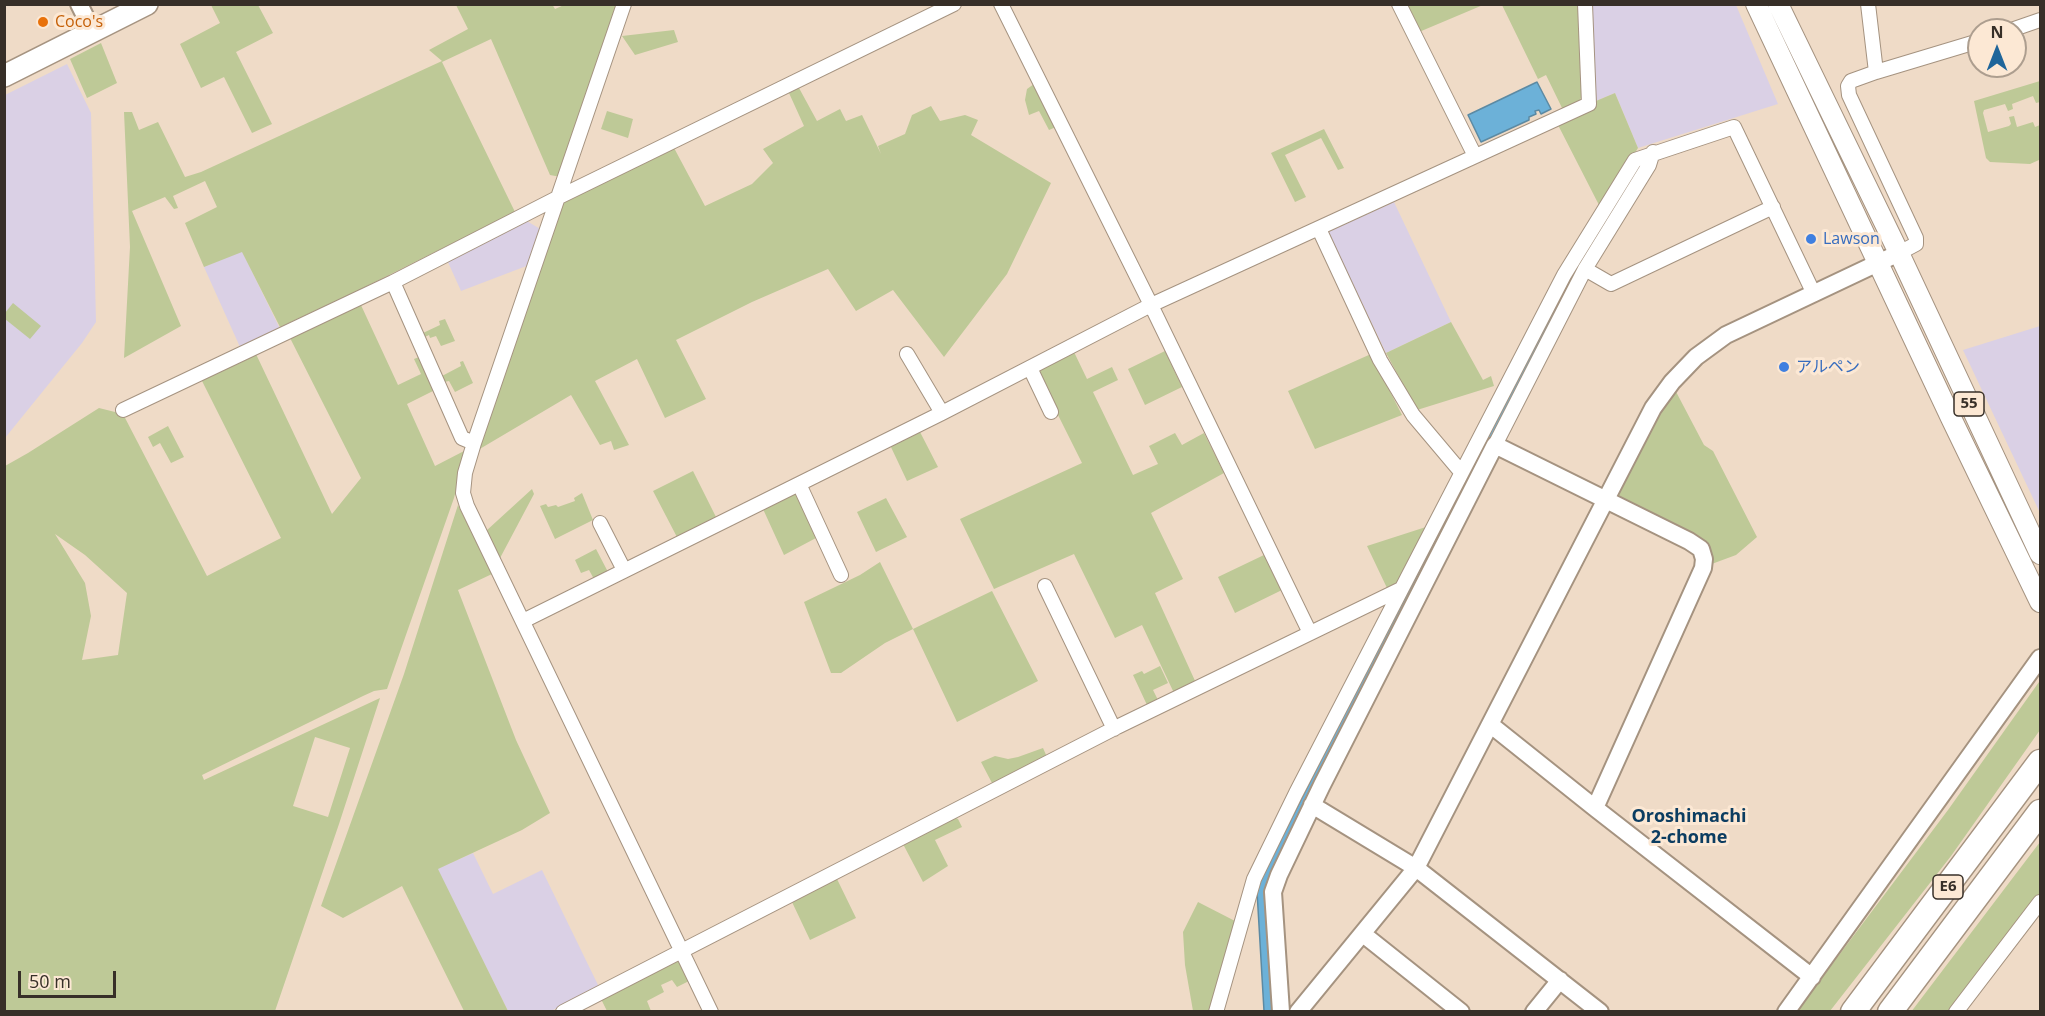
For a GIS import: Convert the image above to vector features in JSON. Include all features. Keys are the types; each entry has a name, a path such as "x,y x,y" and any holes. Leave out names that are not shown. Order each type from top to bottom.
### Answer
{"highway":[{"path":"4,76 147,4"},
{"name":"E6","path":"1853,1011 2040,762"},
{"name":"E6","path":"1890,1011 2040,812"}],"main road":[{"name":"55","path":"1756,4 2040,602"},
{"name":"55","path":"1778,4 1899,253 2040,554"}],"street":[{"path":"79,4 93,32"},
{"path":"624,4 474,443 463,483 465,500 711,1011"},
{"path":"123,410 393,282 559,197 954,4"},
{"path":"1001,4 1151,305 1310,633"},
{"path":"1399,4 1475,156"},
{"path":"523,621 942,413 1151,305 1589,104 1585,4"},
{"path":"1868,4 1876,72"},
{"path":"1298,1011 1416,868 1653,408 1672,382 1696,357 1726,336 1916,244 1916,238 1850,95 1848,86 1851,81 1967,44"},
{"path":"1216,1011 1254,879 1296,793 1570,265 1635,160 1653,152 1734,127 1814,294"},
{"path":"1281,1011 1273,892 1279,875 1312,805 1586,269 1649,165 1653,152"},
{"path":"1586,269 1611,284 1773,207"},
{"path":"1319,229 1380,360 1413,415 1461,472"},
{"path":"393,282 462,438 474,443"},
{"path":"907,354 942,413"},
{"path":"1030,368 1051,412"},
{"path":"1960,435 1980,426"},
{"path":"1495,445 1689,541 1701,549 1704,559 1703,568 1595,808"},
{"path":"799,484 841,574"},
{"path":"600,523 624,570"},
{"path":"1045,586 1114,729"},
{"path":"563,1011 1114,729 1401,589"},
{"path":"1786,1011 2040,658"},
{"path":"1491,725 1812,977"},
{"path":"1312,805 1416,868 1600,1011"},
{"path":"1956,1011 2040,902"},
{"path":"1363,934 1461,1011"},
{"path":"1534,1011 1560,980"}],"shaded area":[{"path":"1592,5 1736,5 1778,104 1638,148 1615,93 1596,101"},
{"path":"67,64 91,113 96,322 82,343 5,438 5,95"},
{"path":"1394,202 1451,322 1386,353 1328,232"},
{"path":"525,220 542,230 529,265 461,291 447,260"},
{"path":"242,251 280,329 240,347 204,267"},
{"path":"2040,326 2040,513 1963,350"},
{"path":"473,853 493,894 542,870 599,987 551,1011 508,1011 437,869"}],"green space":[{"path":"552,4 555,9 564,5 616,5 561,177 550,175 491,39 442,62 515,212 280,327 242,252 204,267 185,223 217,207 205,181 173,196 178,208 174,209 165,197 132,211 181,326 124,358 130,247 124,112 132,112 139,130 158,122 185,177 201,172 442,61 429,50 468,29 456,5"},
{"path":"211,5 258,5 273,33 236,52 272,124 252,133 224,77 201,88 180,44 220,23"},
{"path":"1405,5 1483,5 1419,32"},
{"path":"1502,5 1580,5 1583,95 1579,101 1563,110 1546,75 1538,79"},
{"path":"674,30 678,42 635,55 622,36"},
{"path":"101,43 117,83 87,98 70,59"},
{"path":"2040,81 2040,102 2036,103 2033,96 2012,104 2013,109 2008,111 2005,104 1984,110 1983,113 1988,132 2009,126 2011,124 2009,117 2014,116 2017,127 2033,122 2035,127 2040,125 2039,160 2030,164 1990,162 1986,158 1974,101"},
{"path":"1034,84 1056,127 1049,130 1039,111 1029,115 1025,100 1027,89"},
{"path":"799,88 817,121 840,109 846,121 862,115 881,154 878,146 905,134 912,115 931,106 940,121 965,115 978,120 971,135 1051,183 1007,274 944,357 893,290 856,311 828,269 752,302 676,340 706,399 665,418 637,359 595,381 629,445 614,450 611,441 600,445 571,395 478,450 564,201 673,146 705,206 752,184 773,163 763,149 804,126 789,93"},
{"path":"1615,93 1638,148 1600,207 1557,123"},
{"path":"607,111 633,119 628,138 601,129"},
{"path":"1324,129 1344,168 1338,170 1321,138 1285,155 1306,197 1295,202 1271,153"},
{"path":"13,303 41,326 30,339 5,319 5,313"},
{"path":"360,303 398,385 421,374 414,359 419,357 435,390 407,404 435,466 466,450 454,498 387,689 363,696 202,775 204,780 380,698 275,1011 5,1012 5,466 99,408 123,414 207,576 281,538 201,379 255,352 332,514 361,478 289,336","holes":["55,534 85,555 127,593 118,655 82,660 91,616 85,583","315,737 350,748 328,817 293,806"]},
{"path":"445,319 455,341 441,346 436,336 425,337 423,333 440,325 439,321"},
{"path":"1451,322 1483,380 1491,376 1494,386 1417,410 1386,353"},
{"path":"1165,351 1182,387 1145,405 1128,369"},
{"path":"1074,352 1087,379 1112,367 1118,380 1093,392 1133,475 1158,464 1149,446 1175,433 1182,445 1204,433 1224,473 1151,513 1183,579 1155,593 1196,683 1174,693 1142,625 1115,638 1074,554 994,589 960,519 1082,463 1039,377 1039,369"},
{"path":"1371,354 1402,415 1315,449 1288,391"},
{"path":"463,361 473,383 455,392 449,381 444,382 442,376 461,366 460,362"},
{"path":"1673,386 1704,445 1713,451 1757,537 1736,555 1709,565 1711,557 1612,497"},
{"path":"168,426 184,457 171,463 160,443 153,447 148,437"},
{"path":"920,432 938,467 907,481 890,445"},
{"path":"693,471 717,519 678,539 653,491"},
{"path":"532,489 534,494 499,560 486,531"},
{"path":"797,492 816,538 784,555 763,509"},
{"path":"582,493 593,520 555,539 540,506 546,504 548,507 556,505 558,507 575,501 574,498"},
{"path":"886,498 907,537 876,552 857,512"},
{"path":"458,505 492,574 458,590 516,740 550,813 522,830 438,869 508,1011 464,1011 402,886 343,918 321,906 404,674"},
{"path":"1429,526 1398,584 1387,588 1367,546"},
{"path":"596,549 608,572 594,579 589,570 581,573 575,560"},
{"path":"1264,555 1282,590 1235,613 1218,577"},
{"path":"880,562 913,629 885,643 841,673 831,673 804,602 860,575"},
{"path":"992,591 1038,681 957,722 913,629"},
{"path":"1160,666 1168,683 1153,690 1158,700 1147,705 1133,675 1142,671 1144,674"},
{"path":"2039,682 2040,730 1951,856 1830,1011 1797,1011 1948,810"},
{"path":"1043,748 1047,757 992,783 981,762 995,756 1008,759 1018,757"},
{"path":"954,817 958,819 962,827 935,840 948,866 923,882 903,844"},
{"path":"2040,842 2040,894 1948,1011 1911,1012"},
{"path":"837,879 856,918 810,940 792,902"},
{"path":"1198,902 1235,921 1210,1011 1193,1011 1185,965 1183,932"},
{"path":"675,960 680,962 689,981 677,987 672,980 661,985 664,992 647,1001 651,1011 607,1011 600,997"}],"water":[{"path":"1537,82 1551,109 1541,114 1539,110 1535,111 1536,114 1529,117 1529,120 1481,142 1468,115"},
{"path":"1635,169 1640,171 1269,881 1275,1011 1264,1011 1257,891 1261,879 1466,472 1560,292"}],"place":[{"name":"Coco's","path":"43,22"},
{"name":"Lawson","path":"1811,239"},
{"name":"アルペン","path":"1784,367"}],"district":[{"name":"Oroshimachi 2-chome","path":"1689,827"}]}
